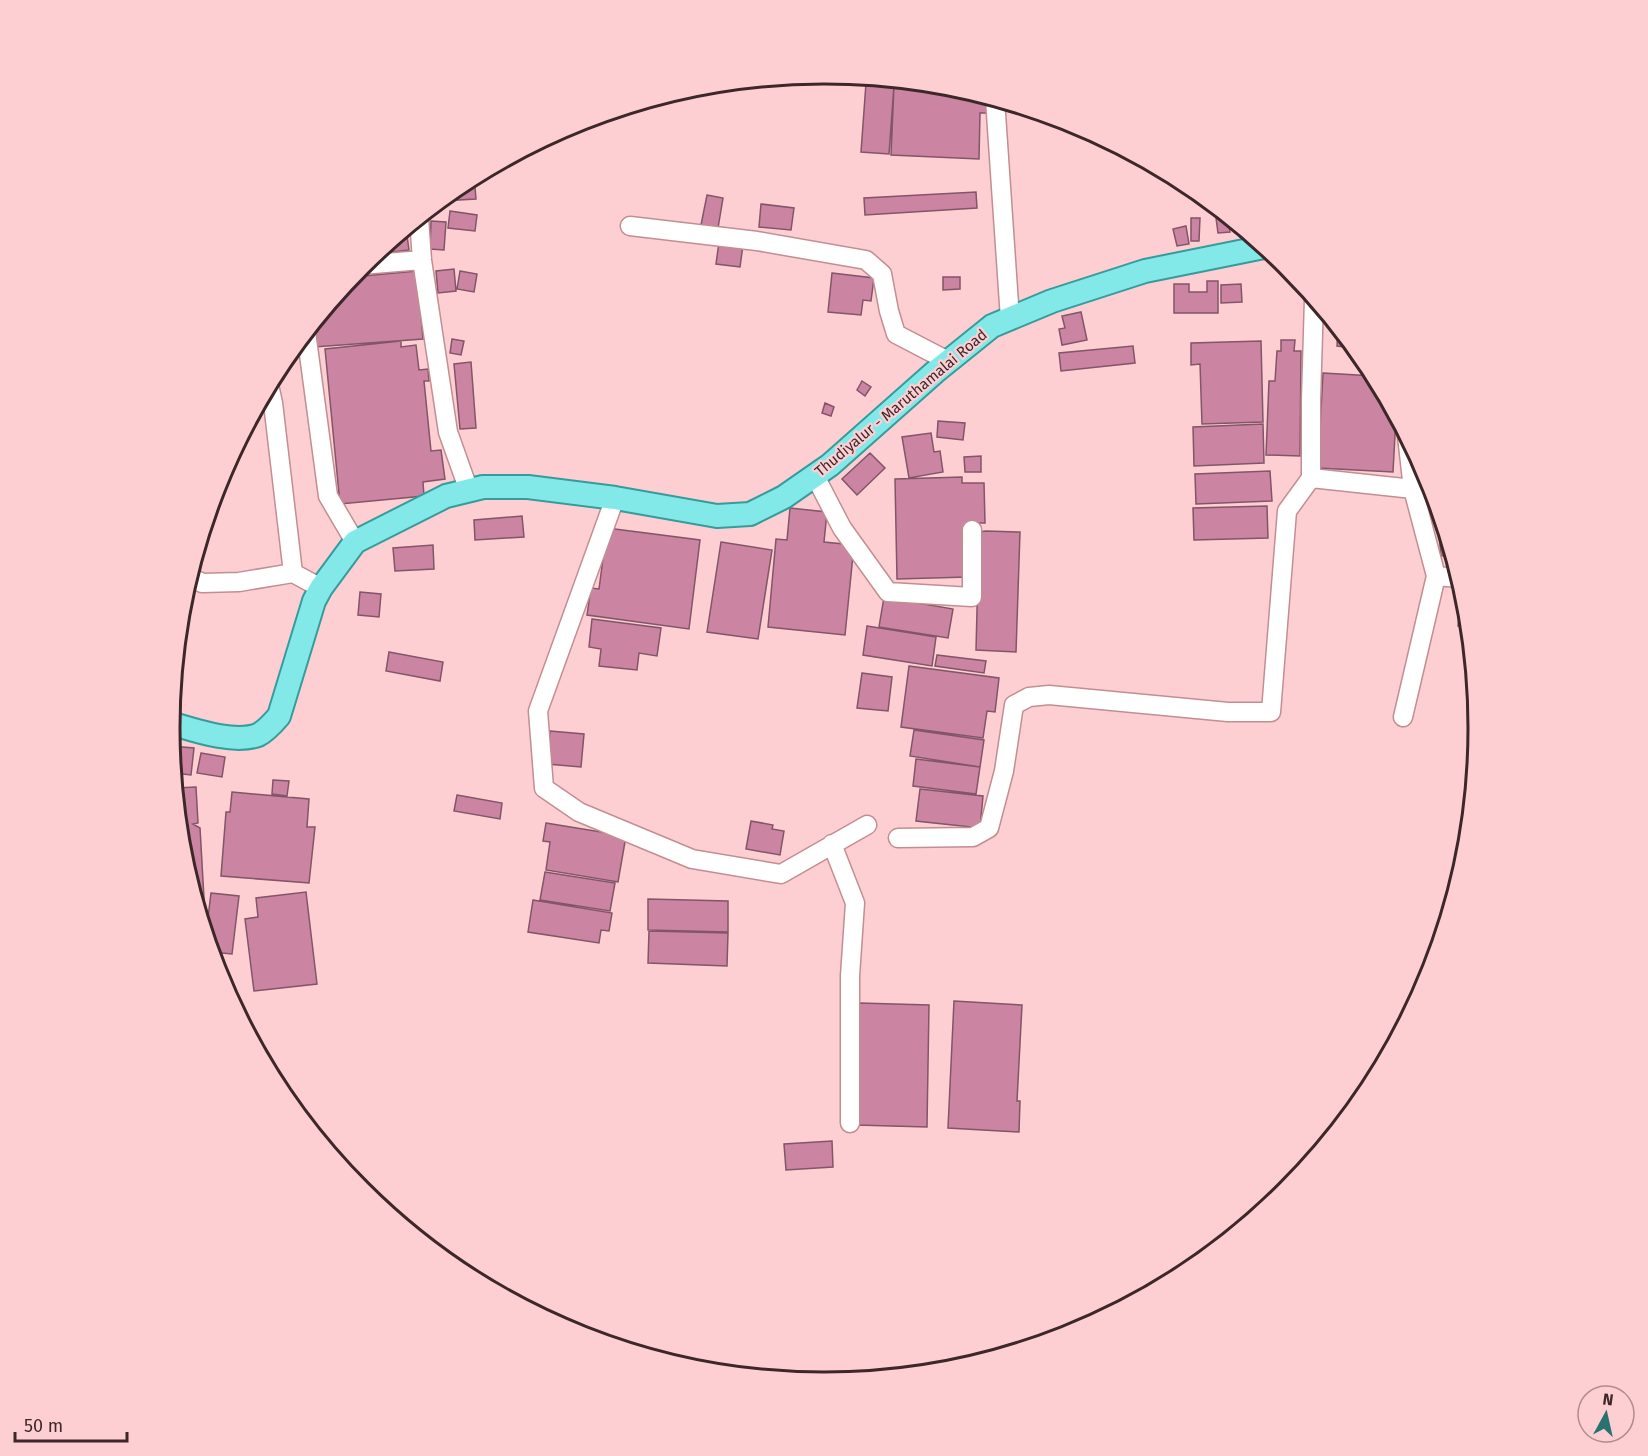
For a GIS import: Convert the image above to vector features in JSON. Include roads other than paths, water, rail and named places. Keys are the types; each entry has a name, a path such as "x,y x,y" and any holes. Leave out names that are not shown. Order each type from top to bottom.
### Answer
{"main road":[{"name":"Thudiyalur - Maruthamalai Road","path":"180,725 230,737 258,735 271,726 279,716 314,601 355,542 446,496 483,487 528,487 615,498 717,516 750,514 784,497 830,465 992,326 1053,302 1144,271 1254,249"}],"street":[{"path":"997,108 1010,319"},
{"path":"630,226 757,240 866,260 882,274 896,334 948,362"},
{"path":"419,228 448,432 469,491"},
{"path":"379,264 422,260"},
{"path":"898,838 973,837 989,828 1004,771 1014,705 1029,698 1049,695 1228,712 1271,712 1287,511 1311,478 1314,310"},
{"path":"308,344 328,495 355,542"},
{"path":"272,397 293,573"},
{"path":"1403,717 1436,576 1413,489 1410,461"},
{"path":"815,476 842,528 888,592 972,597 972,530"},
{"path":"1311,478 1413,489"},
{"path":"615,498 538,711 544,788 579,812 692,859 781,874 867,825"},
{"path":"197,580 202,583 240,582 293,573 321,588"},
{"path":"1436,576 1450,577"},
{"path":"832,844 855,903 850,976 850,1123"}]}
